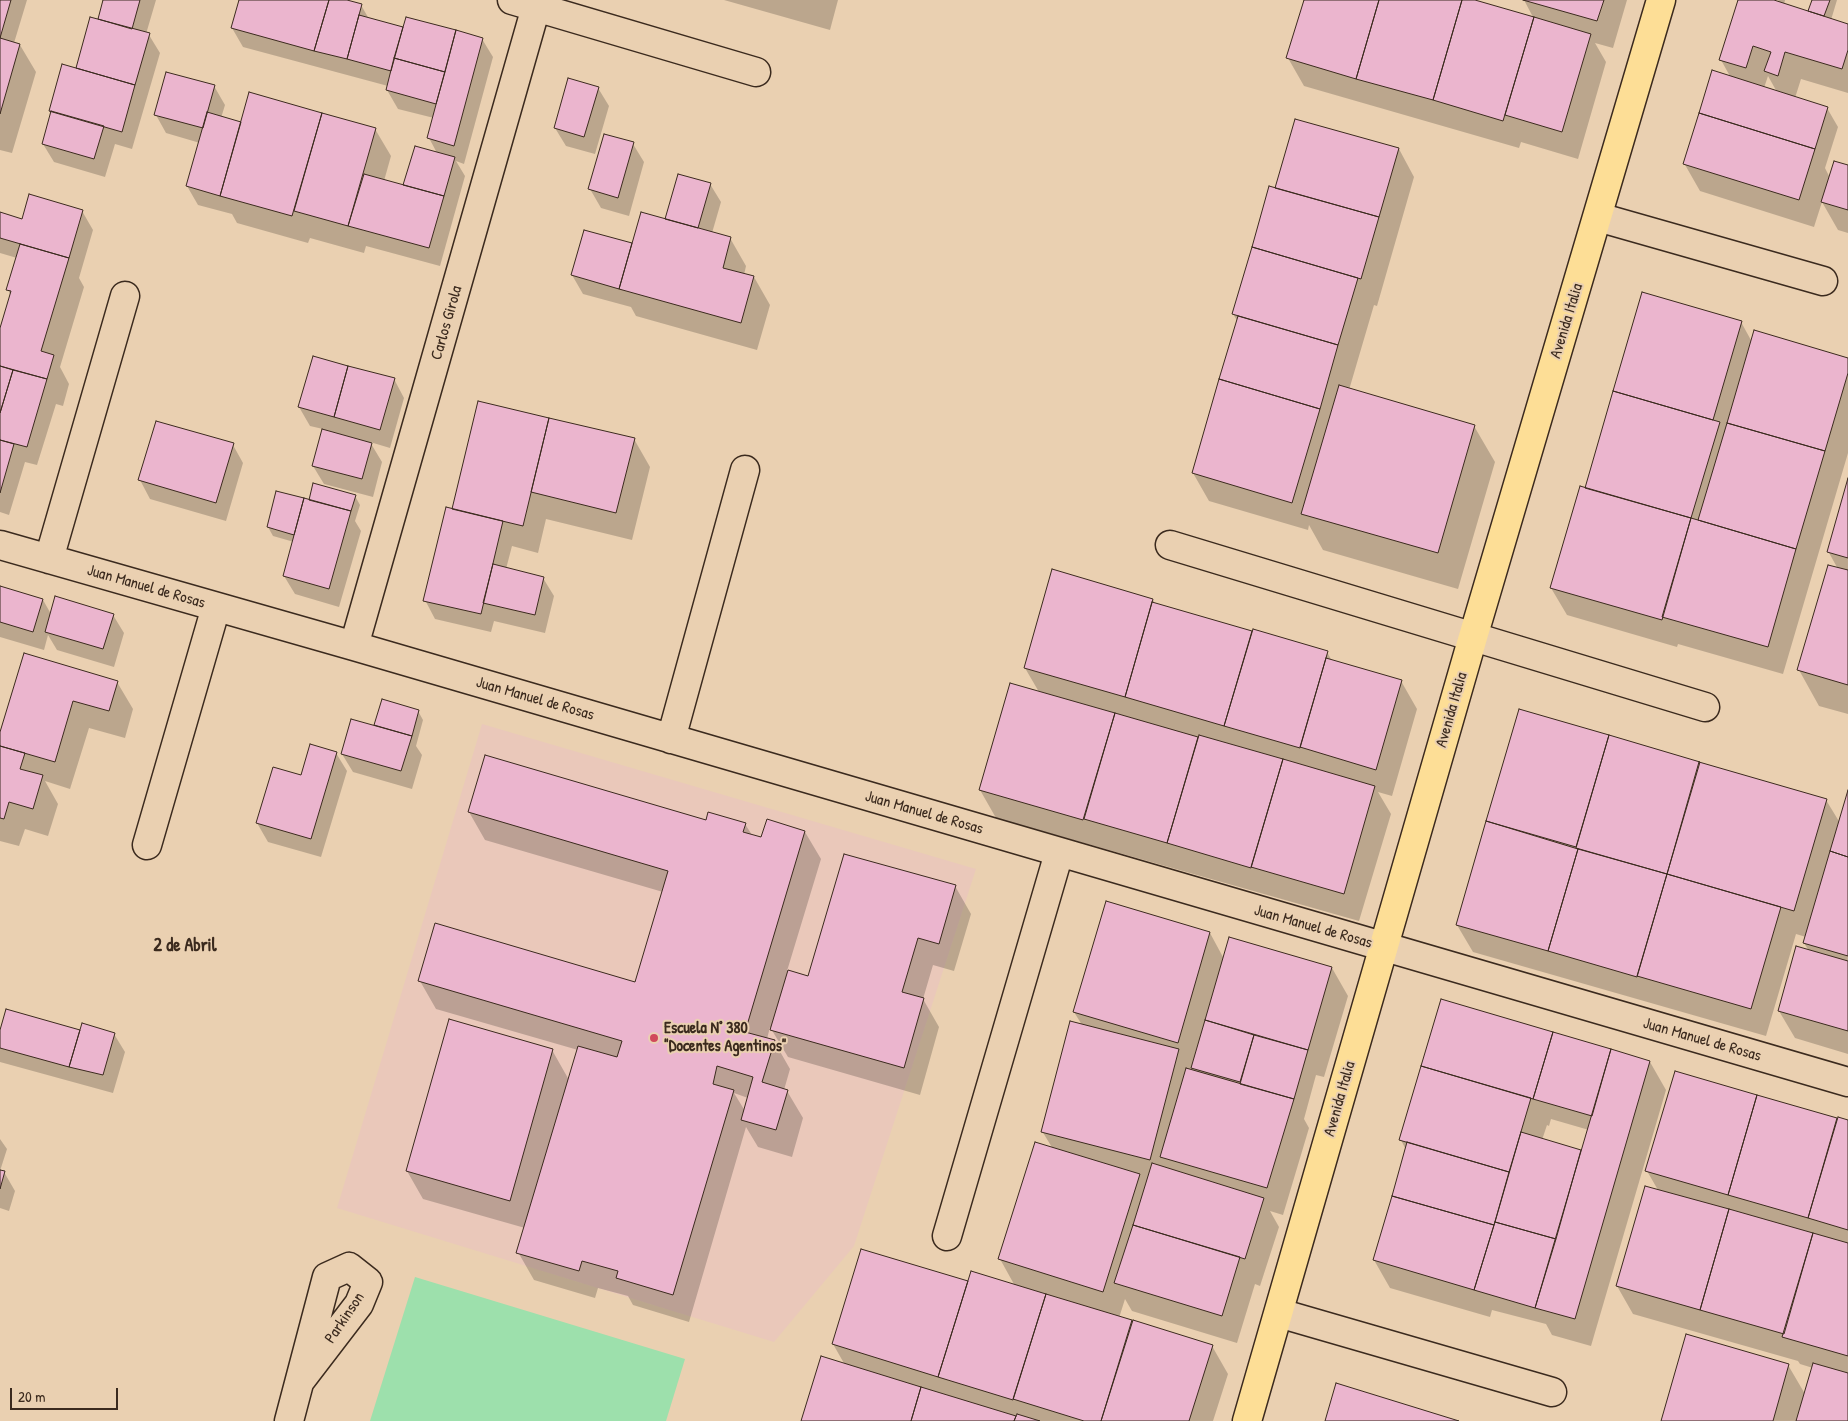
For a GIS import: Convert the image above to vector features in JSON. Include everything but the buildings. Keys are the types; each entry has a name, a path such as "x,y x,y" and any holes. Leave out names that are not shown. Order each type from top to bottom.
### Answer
{"main road":[{"name":"Avenida Italia","path":"1247,1421 1472,637 1661,0"}],"street":[{"path":"529,3 756,72"},
{"name":"Carlos Girola","path":"354,646 529,3"},
{"path":"1598,217 1823,281"},
{"path":"49,559 125,296"},
{"path":"671,739 745,470"},
{"name":"Juan Manuel de Rosas","path":"0,545 354,646 1848,1082"},
{"path":"1170,545 1705,706"},
{"path":"147,845 216,606"},
{"path":"947,1236 1059,853"},
{"path":"1279,1313 1552,1392"},
{"path":"289,1421 300,1381"}],"shaded area":[{"name":"Escuela N° 380 \"Docentes Agentinos\"","path":"482,724 976,869 854,1246 774,1342 337,1208"}],"green space":[{"path":"415,1277 685,1359 666,1421 370,1421"}],"place":[{"name":"Escuela N° 380 \"Docentes Agentinos\"","path":"654,1038"}],"district":[{"name":"2 de Abril","path":"185,946"}]}
